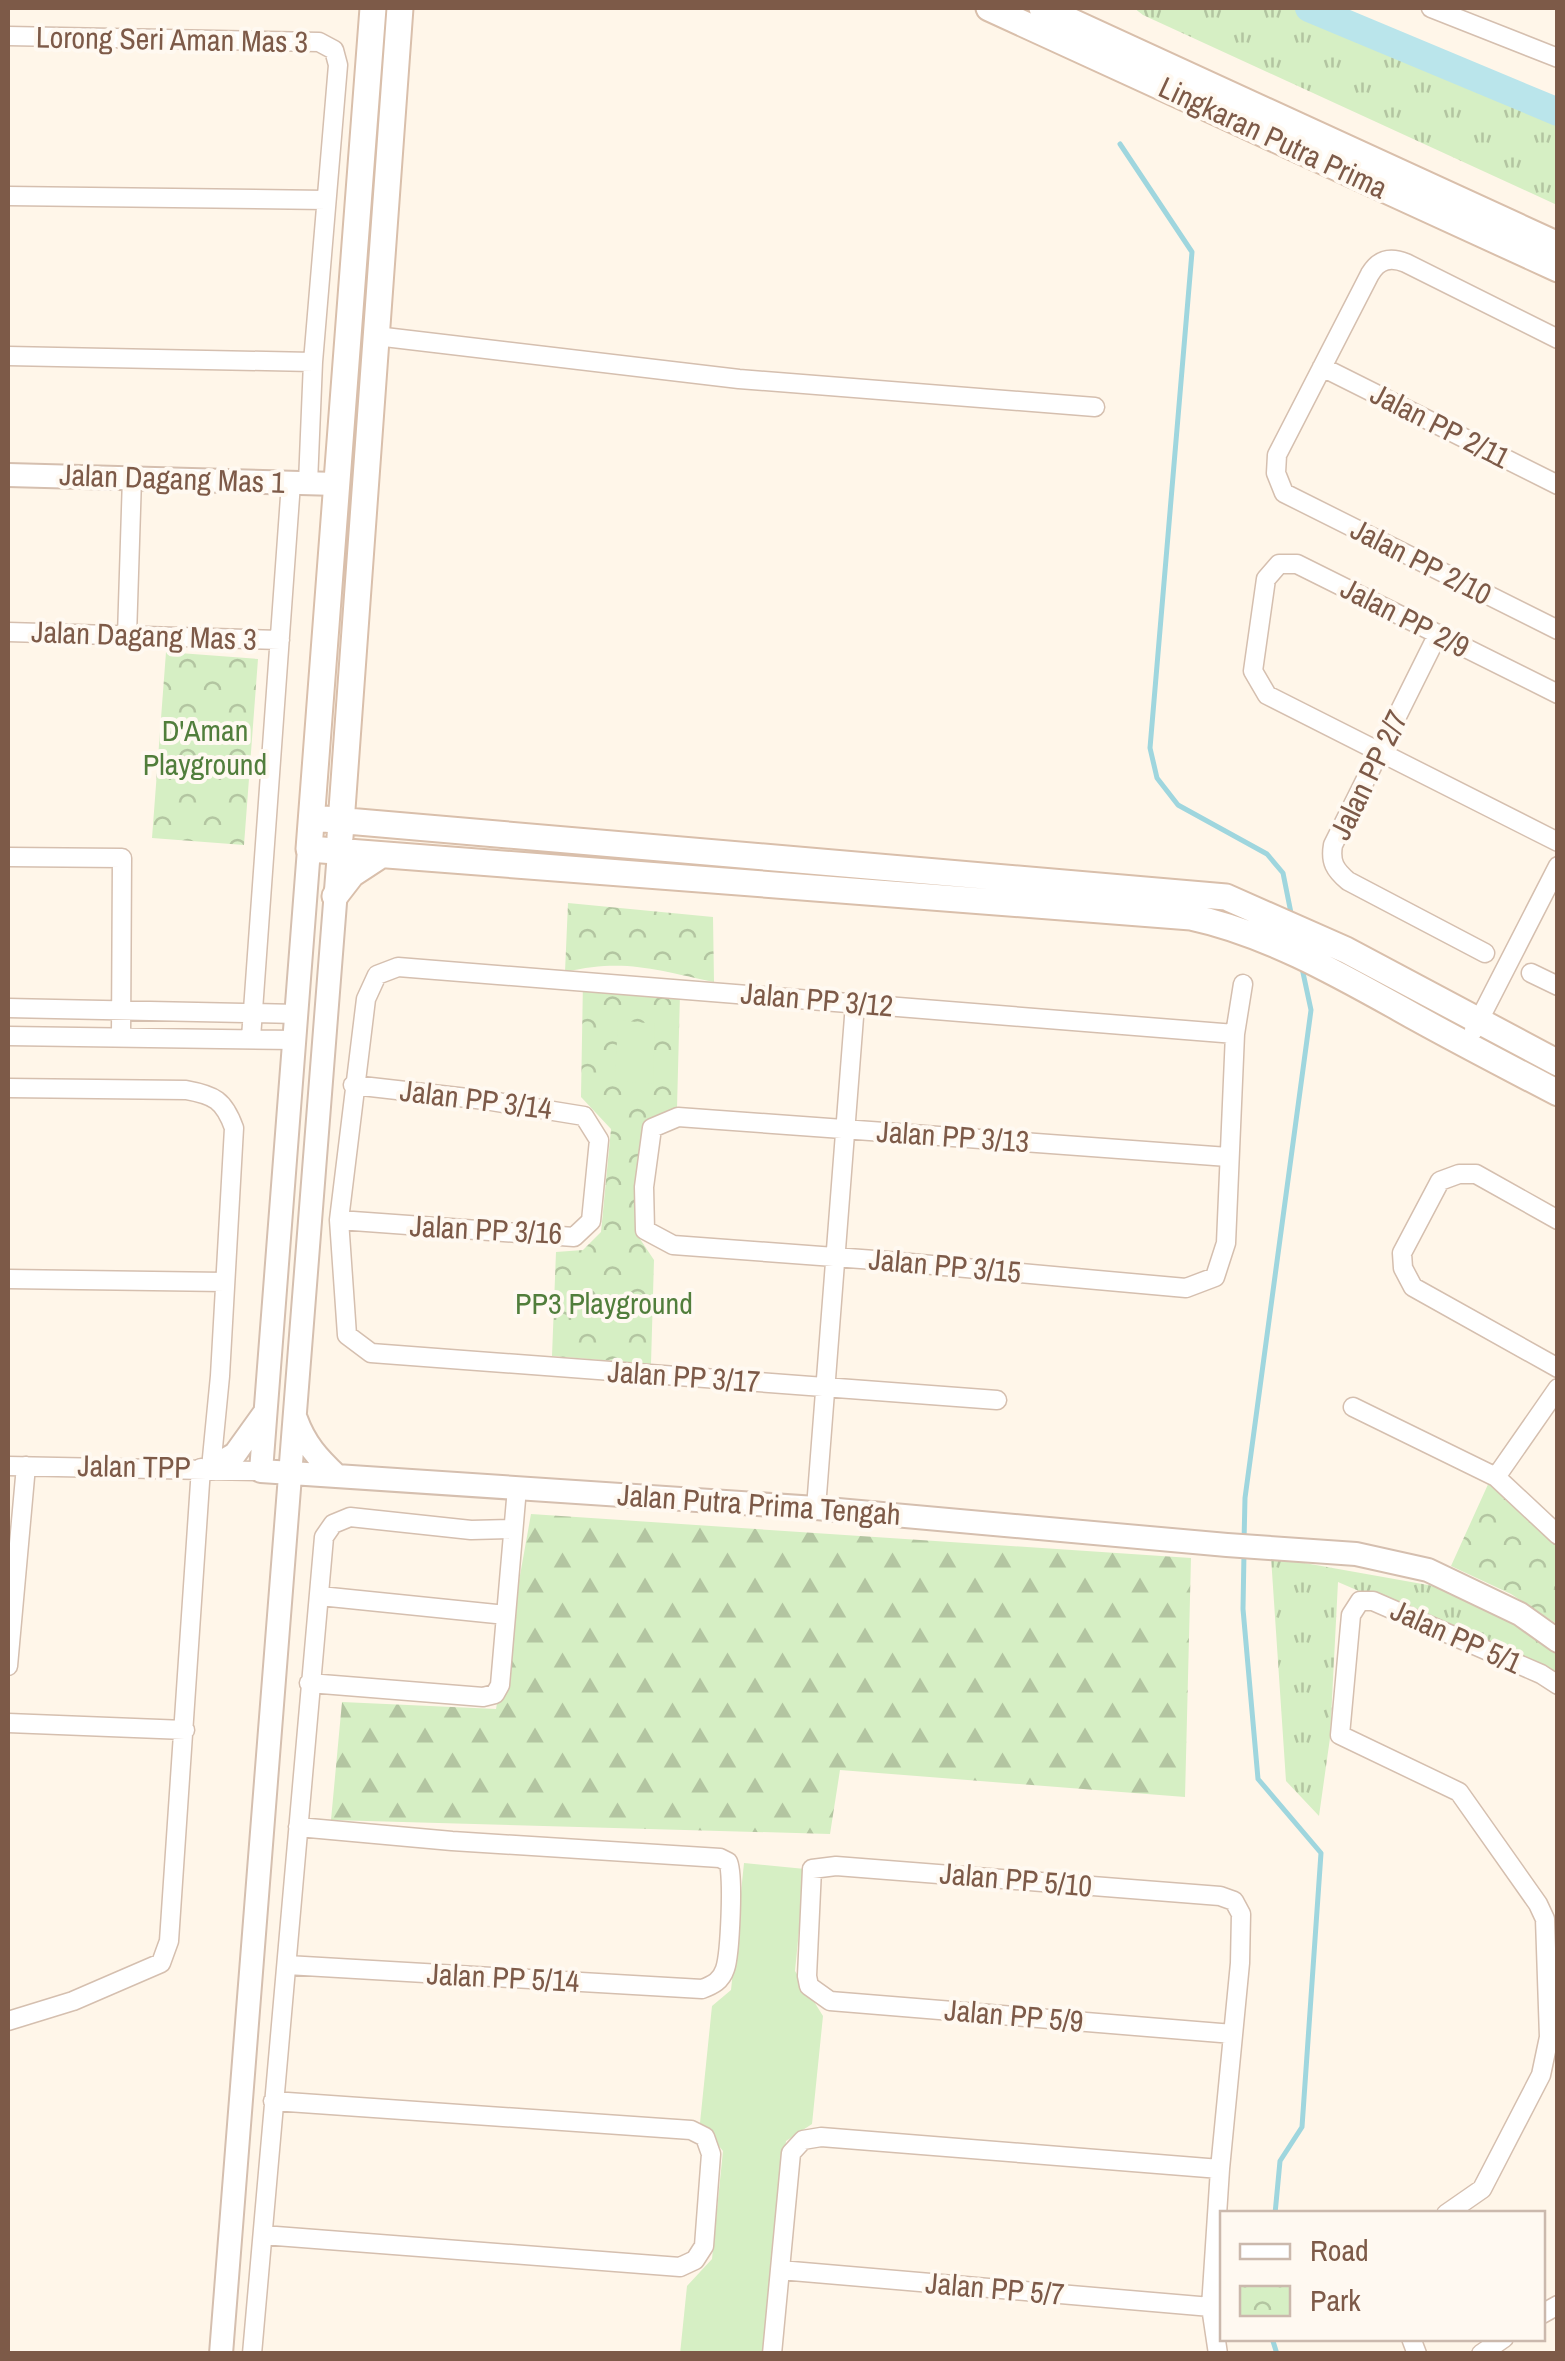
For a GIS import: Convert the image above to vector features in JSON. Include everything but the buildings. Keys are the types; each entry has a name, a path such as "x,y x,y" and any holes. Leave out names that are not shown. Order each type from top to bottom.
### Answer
{"main road":[{"path":"374,8 308,849 1191,918 1218,923 1473,1034 1558,1063"},
{"path":"339,852 400,8"},
{"name":"Lingkaran Putra Prima","path":"989,8 1558,269"},
{"name":"Lingkaran Putra Prima","path":"1042,8 1558,245"},
{"path":"344,776 370,813 387,825"},
{"path":"312,818 1226,897 1346,950 1558,1093"},
{"path":"335,896 352,874 381,855"}],"street":[{"path":"1431,8 1558,58"},
{"name":"Lorong Seri Aman Mas 3","path":"8,36 319,42 334,50 338,65 326,200"},
{"path":"8,196 326,200 313,362 280,640 250,1038"},
{"path":"1322,367 1370,274 1381,262 1394,258 1558,339"},
{"path":"376,336 739,379 1095,407"},
{"path":"8,356 313,362"},
{"name":"Jalan PP 2/11","path":"1322,367 1558,485"},
{"name":"Jalan PP 2/10","path":"1322,367 1276,455 1276,473 1284,493 1558,630"},
{"name":"Jalan Dagang Mas 1","path":"8,475 337,484"},
{"path":"127,636 132,478"},
{"name":"Jalan PP 2/9","path":"1380,752 1268,694 1253,670 1263,590 1271,570 1288,562 1297,564 1558,694"},
{"name":"Jalan Dagang Mas 3","path":"8,632 280,640"},
{"name":"Jalan PP 2/7","path":"1438,634 1330,858 1338,872 1485,953"},
{"path":"1380,752 1558,842"},
{"path":"260,1470 308,849"},
{"path":"221,2354 339,852"},
{"path":"8,856 122,858 121,1037"},
{"path":"1473,1034 1558,866"},
{"name":"Jalan PP 3/12","path":"353,1085 366,999 378,976 398,966 1235,1034"},
{"path":"1531,973 1558,986"},
{"path":"1228,1158 1235,1034 1243,984"},
{"path":"816,1508 854,1004"},
{"path":"8,1008 297,1014"},
{"path":"8,1036 295,1040"},
{"path":"339,1220 353,1085"},
{"name":"Jalan PP 3/14","path":"353,1085 584,1116 598,1140 595,1185"},
{"path":"8,1088 186,1090 209,1094 227,1109 234,1128 225,1282 206,1468 169,1942 161,1963 73,2001 8,2022"},
{"name":"Jalan PP 3/13","path":"673,1245 645,1230 644,1187 652,1128 678,1117 1228,1158"},
{"name":"Jalan PP 3/15","path":"673,1245 1186,1288 1215,1277 1226,1242 1228,1158"},
{"path":"1558,1220 1476,1174 1458,1174 1440,1181 1402,1253 1403,1268 1413,1287 1558,1368"},
{"name":"Jalan PP 3/16","path":"339,1220 574,1237 591,1221 595,1185"},
{"name":"Jalan PP 3/17","path":"339,1220 347,1335 371,1353 998,1400"},
{"path":"8,1278 225,1282"},
{"path":"1496,1476 1558,1388"},
{"path":"1354,1406 1496,1476 1558,1535"},
{"path":"206,1468 235,1454 264,1412"},
{"path":"286,1525 300,1500 337,1476 314,1456 295,1416"},
{"path":"8,1666 17,1466"},
{"name":"Jalan TPP","path":"17,1466 260,1470"},
{"name":"Jalan Putra Prima Tengah","path":"260,1470 816,1508 1356,1554 1428,1570 1520,1614 1558,1641"},
{"path":"309,1683 482,1697 496,1694 500,1685 517,1488"},
{"path":"252,2354 324,1538 334,1524 350,1518 471,1530 513,1529"},
{"path":"320,1596 506,1615"},
{"name":"Jalan PP 5/1","path":"1450,2211 1482,2189 1541,2076 1549,2038 1545,1918 1459,1792 1340,1734 1352,1614 1360,1601 1373,1601 1540,1674 1558,1686"},
{"path":"8,1723 186,1730"},
{"name":"Jalan PP 5/14","path":"287,1965 702,1989 717,1983 725,1969 732,1877 728,1862 720,1858 298,1827"},
{"name":"Jalan PP 5/10","path":"807,1976 812,1869 836,1866 1220,1896 1234,1901 1241,1914 1233,2034"},
{"name":"Jalan PP 5/9","path":"807,1976 809,1986 830,2001 1233,2034"},
{"path":"1218,2354 1210,2307 1233,2034"},
{"path":"263,2236 680,2267 695,2260 704,2246 711,2154 704,2137 691,2130 273,2101"},
{"path":"772,2354 791,2154 796,2144 811,2137 1220,2168"},
{"name":"Jalan PP 5/7","path":"780,2270 1210,2307"}],"green space":[{"path":"1134,8 1344,8 1557,105 1557,205 1143,15"},
{"name":"D'Aman Playground","path":"166,652 258,659 244,845 152,838"},
{"path":"568,903 713,917 714,982 623,966 565,972"},
{"name":"PP3 Playground","path":"583,980 680,994 677,1108 649,1125 640,1239 654,1260 651,1364 552,1356 556,1252 583,1250 601,1232 611,1129 581,1097"},
{"path":"618,1020 655,1024 653,1084 615,1081"},
{"path":"1490,1480 1557,1542 1557,1624 1511,1594 1451,1566"},
{"path":"531,1514 1191,1558 1185,1797 840,1770 830,1834 331,1820 342,1702 496,1709"},
{"path":"1271,1557 1456,1590 1557,1648 1557,1676 1338,1582 1330,1738 1319,1816 1286,1781"},
{"path":"744,1863 805,1869 795,1971 823,2016 812,2124 786,2141 765,2353 680,2354 687,2286 712,2259 723,2151 700,2123 712,2006 731,1990"}],"waterway":[{"path":"1309,8 1558,112"},
{"path":"1120,144 1192,252 1150,748 1157,778 1178,805 1267,854 1283,873 1292,918"},
{"path":"1244,1542 1245,1498 1311,1010 1302,968"},
{"path":"1244,1553 1243,1609 1258,1779 1321,1853 1302,2127 1280,2161 1275,2211"},
{"path":"1273,2341 1277,2354"}]}
